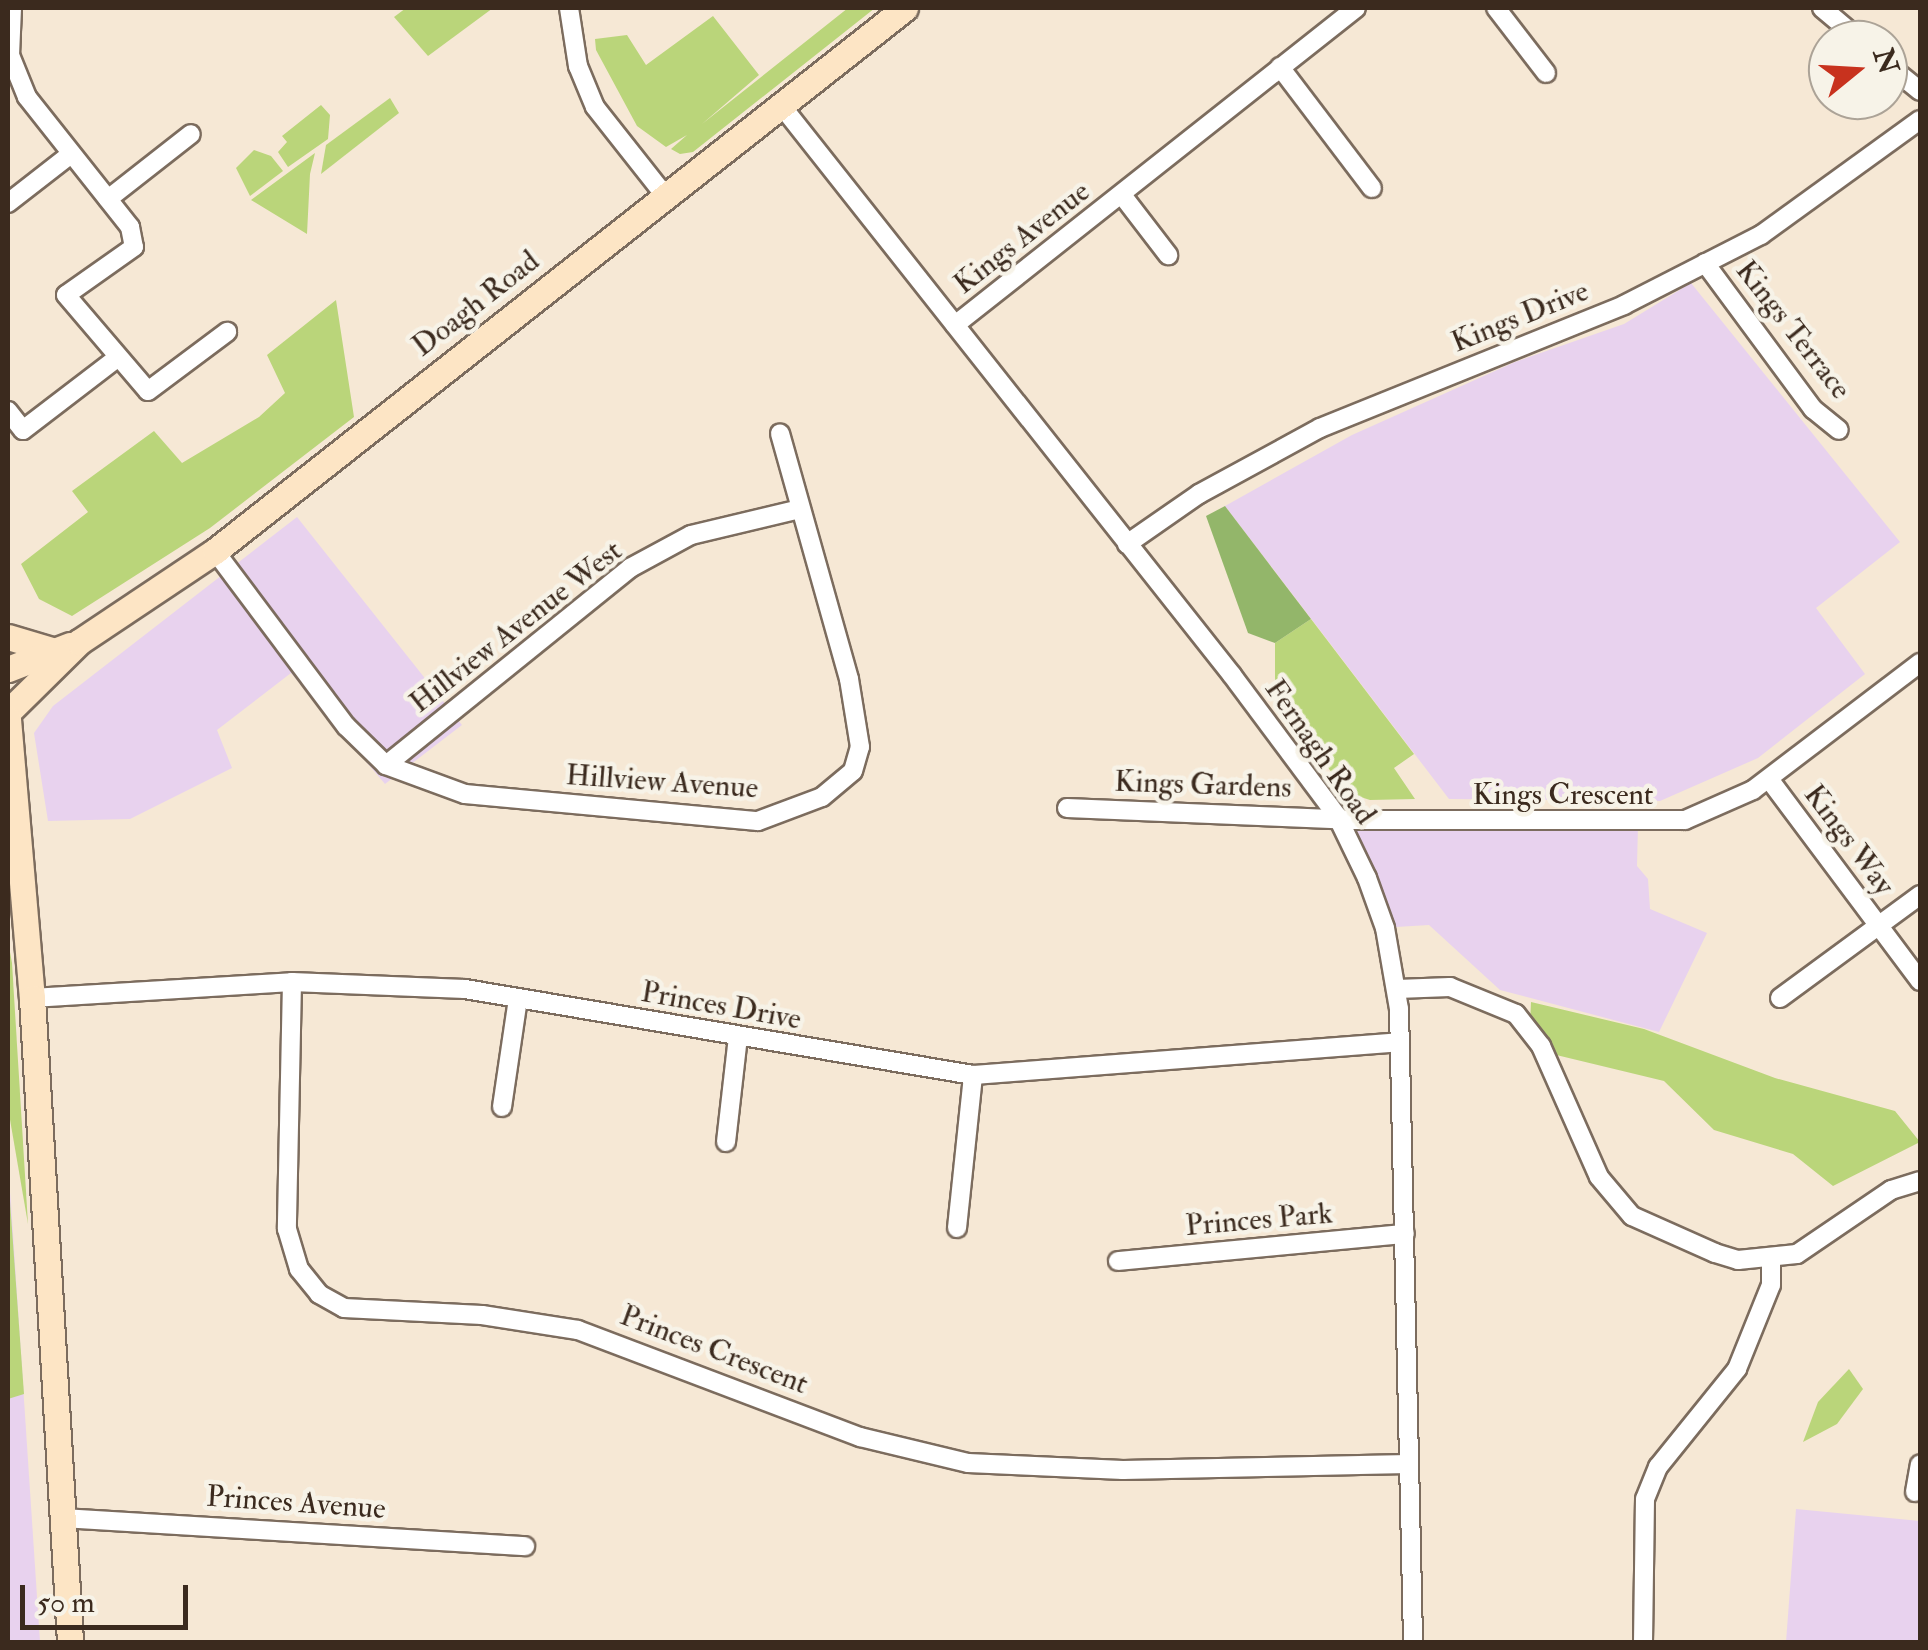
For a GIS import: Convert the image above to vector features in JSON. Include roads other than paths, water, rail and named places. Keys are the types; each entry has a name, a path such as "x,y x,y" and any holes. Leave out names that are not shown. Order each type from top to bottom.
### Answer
{"main road":[{"name":"Doagh Road","path":"8,669 67,646 215,551 905,8"},
{"path":"8,638 67,646"},
{"name":"Doagh Road","path":"8,715 67,646"},
{"path":"8,694 11,828 24,892 32,998 70,1642"},
{"path":"8,871 24,892"}],"street":[{"path":"12,8 10,55 21,86 130,227 134,247 66,295 116,359 148,391 227,332"},
{"path":"569,8 578,66 595,108 666,197"},
{"name":"Kings Avenue","path":"955,325 1356,8"},
{"path":"1496,8 1546,73"},
{"path":"1280,67 1372,188"},
{"name":"Fernagh Road","path":"781,105 1337,816 1385,928 1397,989 1400,1042 1413,1642"},
{"name":"Kings Drive","path":"1127,544 1199,494 1320,428 1624,305 1705,263 1777,224 1920,120"},
{"path":"108,199 191,134"},
{"path":"8,203 71,154"},
{"name":"Kings Avenue","path":"1122,195 1168,255"},
{"name":"Kings Terrace","path":"1705,263 1813,410 1839,430"},
{"path":"8,411 22,430 116,359"},
{"name":"Hillview Avenue","path":"215,551 346,726 386,765 464,794 758,821 822,798 853,772 860,746 849,679 780,433"},
{"name":"Hillview Avenue West","path":"386,765 630,568 691,535 800,508"},
{"name":"Kings Crescent","path":"1337,816 1666,823 1724,805 1769,778 1920,663"},
{"name":"Kings Way","path":"1769,778 1920,982"},
{"name":"Kings Gardens","path":"1067,808 1337,816"},
{"path":"1780,998 1920,894"},
{"name":"Princes Drive","path":"32,998 292,982 447,988 974,1074 1400,1042"},
{"name":"Princes Crescent","path":"292,982 288,1229 299,1269 318,1294 344,1308 482,1315 594,1334 860,1437 968,1463 1123,1470 1409,1464"},
{"path":"1397,989 1450,988 1516,1014 1541,1046 1600,1177 1632,1216 1715,1254 1771,1260 1797,1254 1891,1190 1920,1181"},
{"path":"502,1107 518,998"},
{"path":"726,1142 738,1037"},
{"path":"957,1228 974,1074"},
{"name":"Princes Park","path":"1118,1260 1405,1234"},
{"path":"1643,1642 1646,1499 1658,1467 1737,1369 1770,1284 1771,1260"},
{"path":"1915,1492 1920,1464"},
{"name":"Princes Avenue","path":"63,1518 525,1546"}]}
